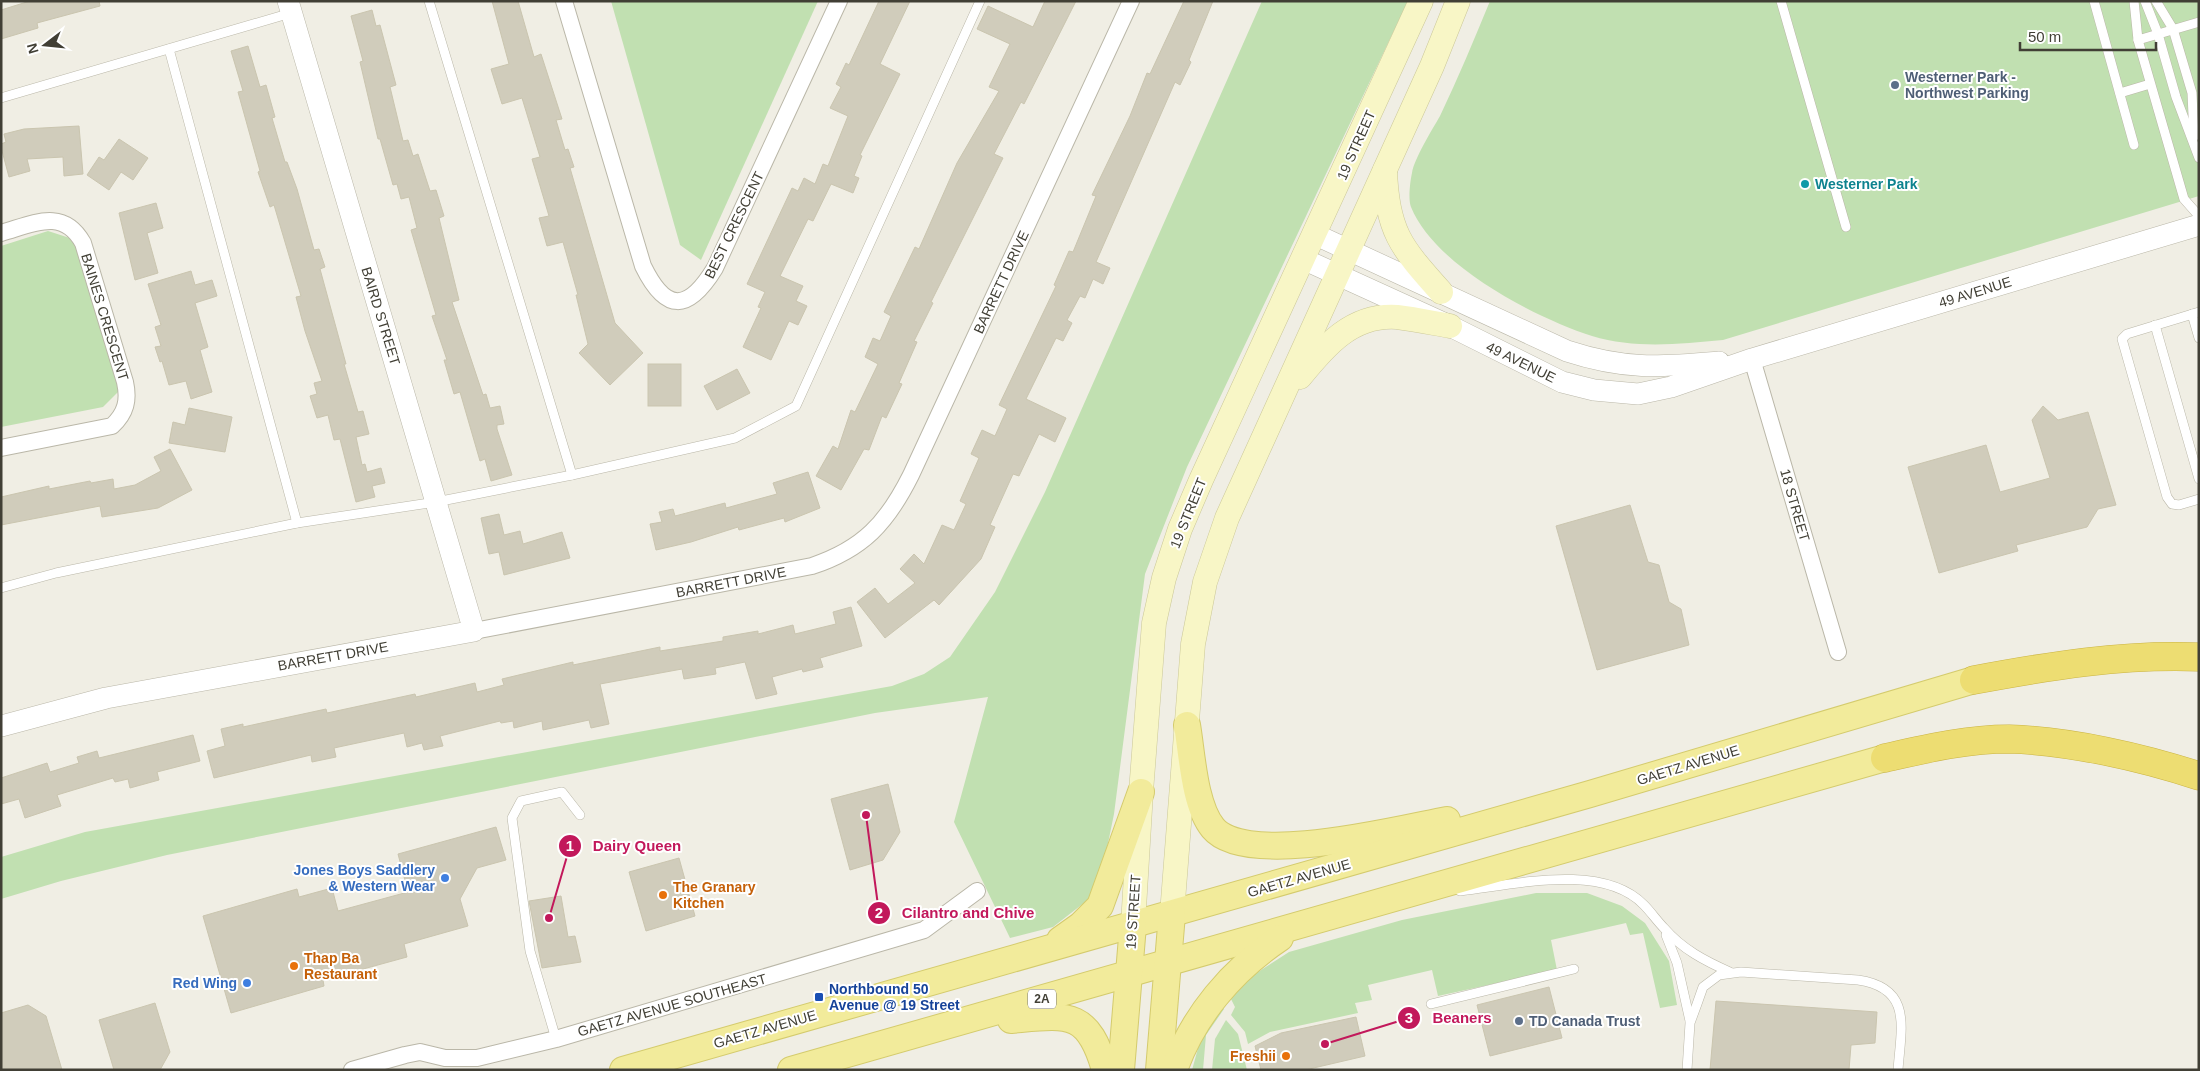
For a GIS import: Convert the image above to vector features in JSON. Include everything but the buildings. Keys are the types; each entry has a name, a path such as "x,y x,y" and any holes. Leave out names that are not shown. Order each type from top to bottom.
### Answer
{"highway":[{"path":"1974,680 2092,660 2138,656 2199,658"},
{"path":"1885,758 1965,743 2009,739 2110,753 2199,776"}],"main road":[{"name":"19 STREET","path":"1121,1070 1134,924 1140,792 1151,648 1164,578 1180,529 1201,480 1422,1"},
{"path":"1159,1070 1193,644 1205,582 1227,518 1385,169 1458,1"},
{"path":"1385,169 1388,201 1396,234 1409,256 1441,292"},
{"path":"1278,404 1324,347 1346,330 1375,320 1391,318 1450,326"},
{"name":"GAETZ AVENUE","path":"623,1070 1590,794 1974,680"},
{"path":"1187,725 1204,812 1214,829 1225,838 1241,843 1260,846 1299,845 1349,838 1590,794"},
{"path":"1169,963 1885,758"},
{"path":"1049,948 1081,925 1100,906 1140,792"},
{"path":"1174,1070 1182,1047 1217,993 1253,956 1302,924"},
{"name":"2A","path":"791,1070 814,1066 1129,973 1169,963"},
{"path":"956,1024 1052,1016 1071,1020 1087,1028 1097,1043 1106,1070"}],"street":[{"name":"BEST CRESCENT","path":"564,1 643,266 657,291 663,297 673,302 690,297 698,291 715,268 839,1"},
{"name":"BARRETT DRIVE","path":"1,726 66,707 115,696 812,566 833,559 854,548 883,521 903,491 1131,1"},
{"name":"BAIRD STREET","path":"289,7 474,630"},
{"name":"BAINES CRESCENT","path":"1,233 49,220 66,224 78,234 83,243 126,382 127,396 123,414 112,426 1,448"},
{"name":"49 AVENUE","path":"1303,258 1450,326 1562,382 1638,394 1672,387 1752,359 2199,225"},
{"name":"49 AVENUE","path":"1314,234 1567,351 1598,361 1630,366 1659,367 1752,359"},
{"name":"18 STREET","path":"1752,359 1838,652"},
{"name":"GAETZ AVENUE SOUTHEAST","path":"352,1070 378,1066 420,1052 445,1058 477,1058 556,1039 924,930 977,890"}],"lane":[{"path":"429,1 572,476"},
{"path":"1,588 56,573 297,523 436,502 572,476 735,438 796,406 980,1"},
{"path":"1782,1 1846,227"},
{"path":"2094,1 2134,145"},
{"path":"2134,1 2138,40 2184,199 2199,216"},
{"path":"2145,1 2158,34 2176,97 2199,158"},
{"path":"2156,1 2173,29 2192,93 2195,145"},
{"path":"1,98 169,49 289,7"},
{"path":"2138,40 2199,22"},
{"path":"169,49 297,523"},
{"path":"2120,93 2150,84"},
{"path":"2199,338 2195,313 2127,334 2122,338 2166,497 2172,504 2179,505 2199,499"},
{"path":"2154,325 2199,478"},
{"path":"556,1039 530,951 512,818 520,801 562,792 580,815"},
{"path":"1378,903 1546,881 1587,880 1626,892 1644,904 1678,943 1694,954 1730,972 1858,980 1876,984 1886,989 1895,997 1900,1010 1898,1070"},
{"path":"1663,928 1677,963 1690,1023 1687,1070"},
{"path":"1431,1004 1574,969"},
{"path":"1690,1023 1703,987 1710,980 1730,972"}],"green space":[{"path":"611,1 818,1 701,260 680,245"},
{"path":"1262,1 1408,1 1187,467 1145,574 1114,814 1098,892 1053,927 1010,938 954,822 988,697 875,713 167,855 61,881 1,899 1,857 85,832 892,686 924,674 950,657 995,592 1045,492"},
{"name":"Westerner Park","path":"1490,1 2199,1 2199,196 1723,340 1674,344 1641,344 1624,343 1592,336 1543,316 1516,302 1464,269 1441,249 1423,229 1411,207 1410,186 1413,167 1447,102"},
{"path":"48,231 76,240 124,386 103,407 1,427 1,246"},
{"path":"1536,893 1587,893 1622,906 1645,923 1669,961 1677,1005 1660,1008 1643,933 1630,935 1626,923 1551,940 1557,970 1438,996 1432,970 1368,985 1372,1000 1355,1003 1358,1013 1270,1032 1248,1044 1245,1032 1231,1015 1235,1007 1230,997 1247,979 1289,952 1402,920"},
{"path":"1221,1006 1224,1009 1206,1035 1203,1070 1192,1070 1202,1034"},
{"path":"1226,1020 1238,1034 1247,1070 1212,1070 1215,1039"}],"place":[{"name":"Westerner Park - Northwest Parking","path":"1895,85"},
{"name":"Westerner Park","path":"1805,184"},
{"name":"Cilantro and Chive","path":"866,815"},
{"name":"Jones Boys Saddlery & Western Wear","path":"445,878"},
{"name":"The Granary Kitchen","path":"663,895"},
{"name":"Dairy Queen","path":"549,918"},
{"name":"Thap Ba Restaurant","path":"294,966"},
{"name":"Red Wing","path":"247,983"},
{"name":"Northbound 50 Avenue @ 19 Street","path":"819,997"},
{"name":"TD Canada Trust","path":"1519,1021"},
{"name":"Beaners","path":"1325,1044"},
{"name":"Freshii","path":"1286,1056"}]}
